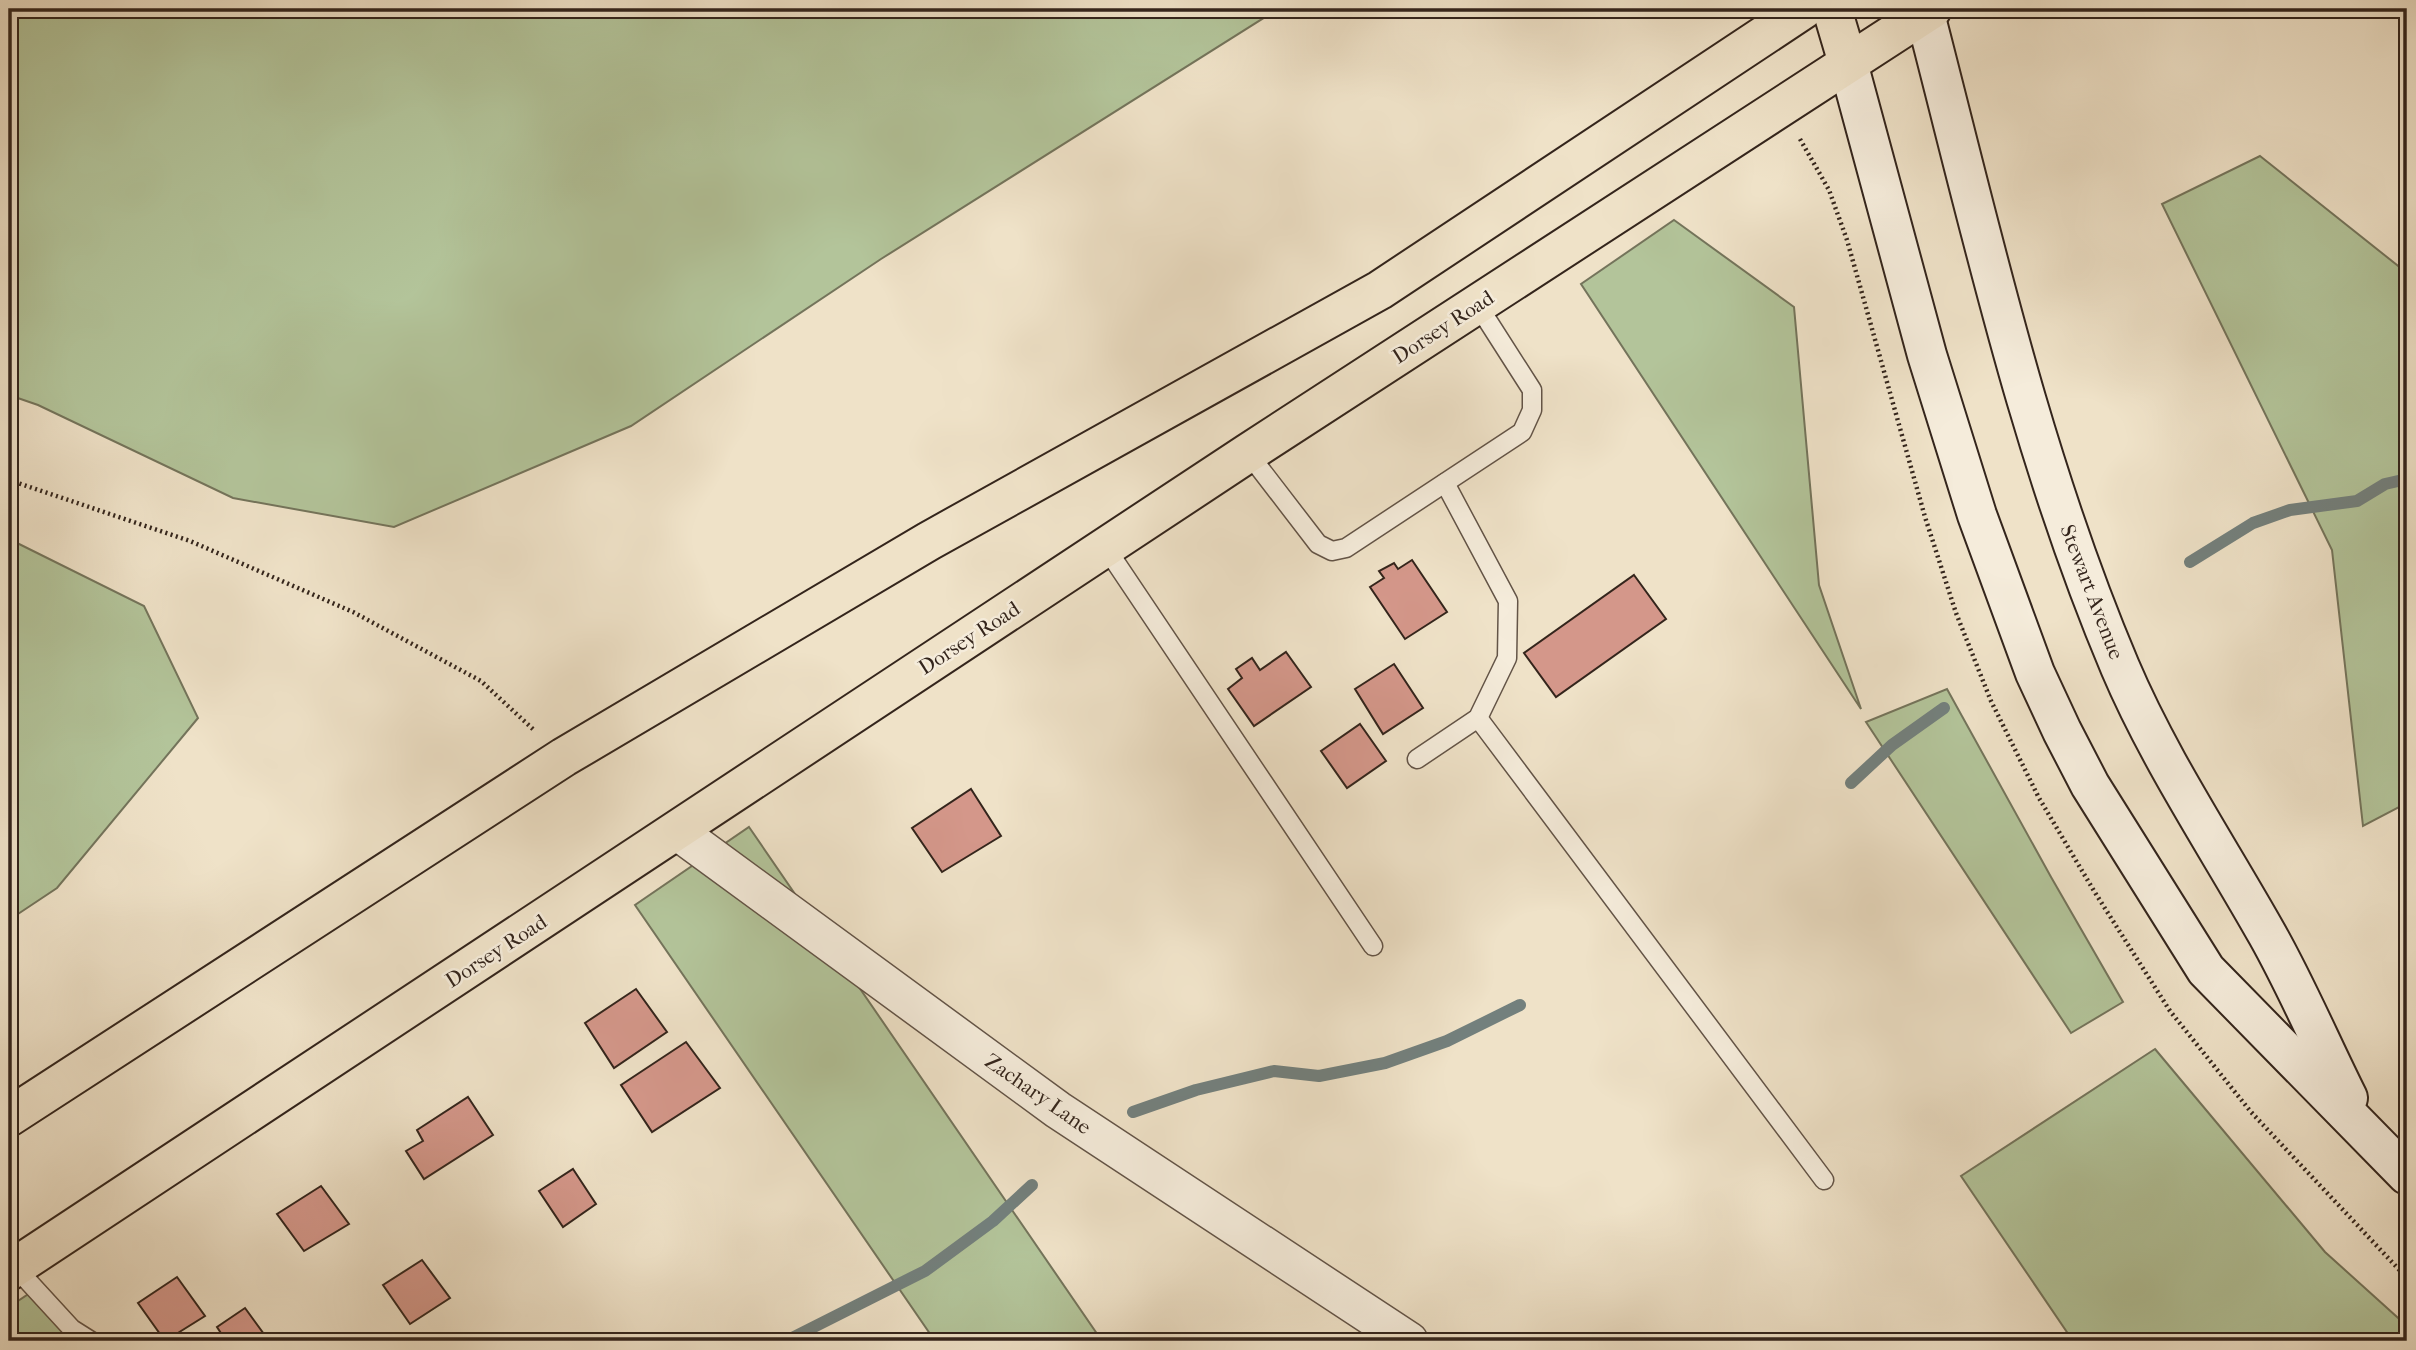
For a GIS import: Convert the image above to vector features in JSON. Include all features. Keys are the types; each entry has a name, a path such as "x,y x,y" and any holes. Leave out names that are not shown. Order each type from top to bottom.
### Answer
{"main road":[{"path":"9,1117 564,757 929,541 1380,290 1804,9"},
{"path":"1832,9 1848,63"},
{"name":"Dorsey Road","path":"12,1269 1248,453 1927,10"}],"street":[{"name":"Stewart Avenue","path":"1927,10 2024,396 2085,582 2132,692 2166,758 2269,938 2363,1129"},
{"name":"Stewart Avenue","path":"1848,63 1927,355 1977,515 2035,673 2062,731 2090,785 2206,970 2407,1175"},
{"name":"Zachary Lane","path":"677,831 1058,1110 1409,1341"}],"lane":[{"path":"1248,453 1318,544 1332,551 1346,548 1445,484 1522,432 1532,410 1532,390 1477,304"},
{"path":"1418,759 1478,718 1507,658 1508,601 1445,484"},
{"path":"1106,548 1373,946"},
{"path":"1478,718 1824,1180"},
{"path":"12,1269 72,1329 91,1341"}],"path":[{"path":"9,480 190,541 353,612 481,681 564,757"}],"green space":[{"path":"9,9 1278,9 881,259 631,426 394,527 233,498 38,405 9,395"},
{"path":"2260,156 2407,273 2407,803 2363,826 2332,550 2162,204"},
{"path":"1674,220 1794,307 1819,585 1861,709 1581,284"},
{"path":"9,539 144,606 198,718 57,888 9,920"},
{"path":"1947,689 2123,1002 2071,1033 1866,722"},
{"path":"749,827 1102,1341 935,1341 635,905"},
{"path":"2155,1049 2325,1252 2407,1326 2407,1341 2073,1341 1961,1176"},
{"path":"36,1289 72,1341 9,1341 9,1307"}],"building":[{"path":"1412,560 1447,612 1405,639 1370,587 1384,578 1379,571 1394,563 1398,569"},
{"path":"1634,575 1666,619 1556,697 1524,653"},
{"path":"1286,652 1311,687 1254,726 1228,689 1242,678 1236,669 1252,658 1260,670"},
{"path":"1394,664 1423,708 1383,734 1355,689"},
{"path":"1360,724 1386,761 1347,788 1321,751"},
{"path":"971,789 1001,836 942,872 912,828"},
{"path":"636,989 667,1032 614,1068 585,1023"},
{"path":"686,1042 720,1088 652,1132 621,1085"},
{"path":"468,1097 493,1135 424,1179 406,1151 423,1141 417,1130"},
{"path":"573,1169 596,1204 563,1227 539,1191"},
{"path":"321,1186 349,1224 304,1251 277,1214"},
{"path":"422,1260 450,1298 410,1324 383,1285"},
{"path":"177,1277 205,1316 165,1341 138,1303"},
{"path":"245,1308 269,1341 226,1341 217,1327"}],"waterway":[{"path":"2190,562 2253,523 2290,510 2357,501 2385,484 2407,479"},
{"path":"1851,783 1892,745 1944,708"},
{"path":"1133,1112 1196,1090 1274,1071 1319,1076 1385,1063 1447,1041 1520,1005"},
{"path":"786,1341 925,1271 993,1221 1032,1185"}]}
